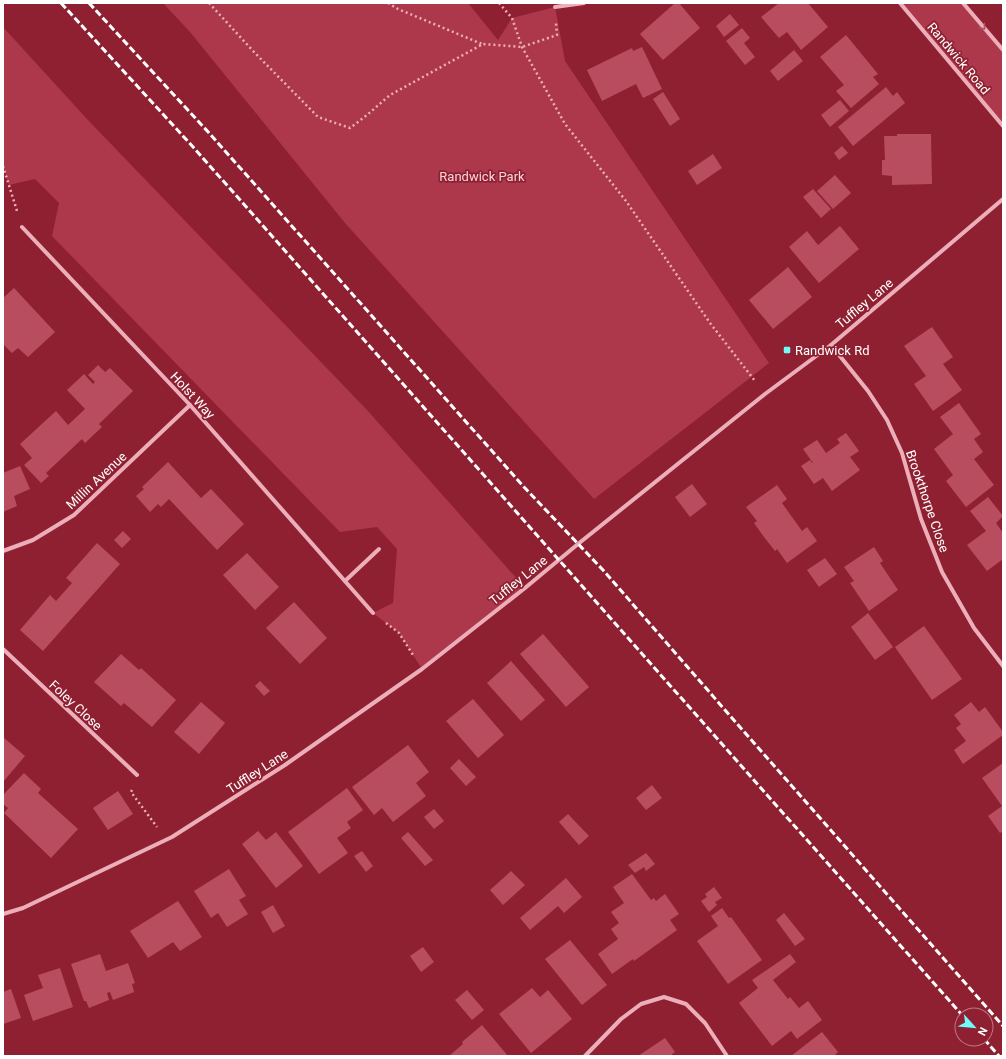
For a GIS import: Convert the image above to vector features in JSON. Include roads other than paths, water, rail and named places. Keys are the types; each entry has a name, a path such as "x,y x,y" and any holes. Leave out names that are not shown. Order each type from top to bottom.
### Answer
{"street":[{"path":"555,7 584,3"},
{"name":"Randwick Road","path":"900,3 1003,126"},
{"path":"963,3 1003,50"},
{"name":"Tuffley Lane","path":"3,914 23,908 166,840 285,766 422,669 525,588 765,394 831,345 1003,199"},
{"name":"Holst Way","path":"22,227 190,405 374,613"},
{"name":"Brookthorpe Close","path":"831,345 868,391 887,420 902,453 921,519 942,572 974,628 1003,666"},
{"name":"Millin Avenue","path":"3,551 33,540 74,515 190,405"},
{"path":"345,580 379,549"},
{"name":"Foley Close","path":"3,649 137,775"},
{"path":"585,1056 621,1019 641,1004 664,997 686,1004 705,1022 727,1056"}],"railway":[{"path":"61,3 194,148 955,1007"},
{"path":"89,3 210,134 524,487 603,570 1003,1026"},
{"path":"991,1047 999,1056"}],"place":[{"name":"Randwick Rd","path":"787,350"}],"park label":[{"name":"Randwick Park","path":"482,176"}]}
